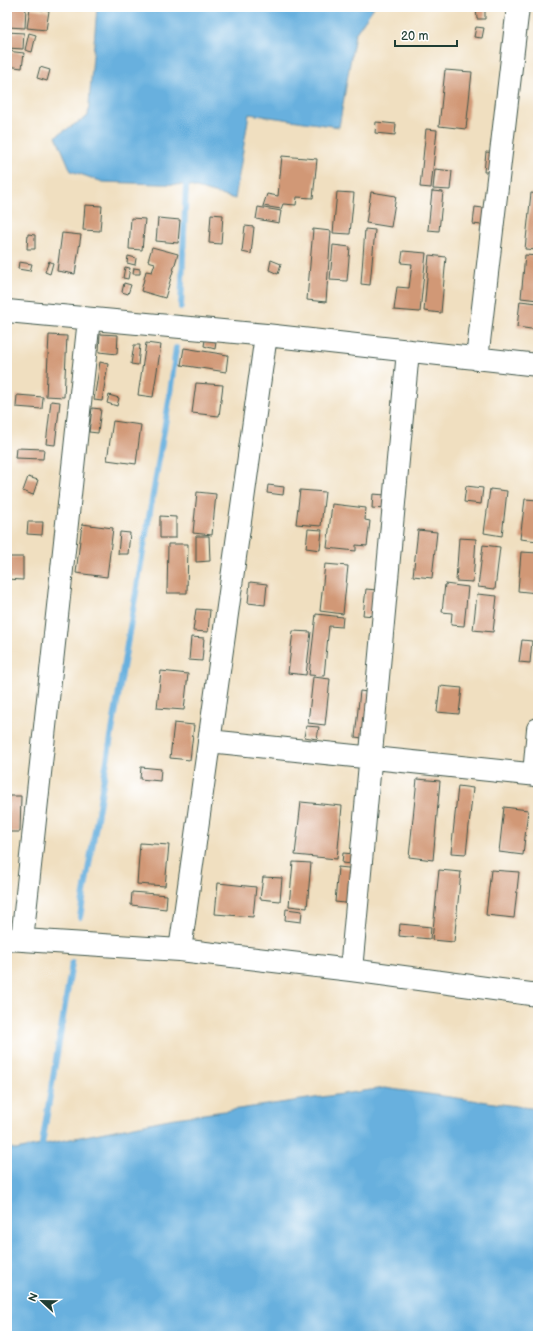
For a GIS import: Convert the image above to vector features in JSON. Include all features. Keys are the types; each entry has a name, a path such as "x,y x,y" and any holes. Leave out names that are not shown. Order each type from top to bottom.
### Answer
{"street":[{"path":"477,359 518,7"},
{"path":"7,311 266,335 408,352 538,365"},
{"path":"88,319 14,939 180,950 351,970 538,995"},
{"path":"180,950 266,335"},
{"path":"351,970 408,352"},
{"path":"209,741 536,775 538,729"}],"water":[{"path":"97,7 374,7 355,34 339,127 249,114 235,199 186,185 103,182 71,171 56,136 88,116"},
{"path":"384,1088 538,1109 538,1336 7,1336 7,1146 16,1150 169,1119"}],"building":[{"path":"7,7 26,7 25,28 7,27"},
{"path":"476,7 485,7 485,19 477,19"},
{"path":"30,8 49,11 46,30 27,28"},
{"path":"476,27 484,28 482,38 474,37"},
{"path":"7,32 24,33 23,49 7,48"},
{"path":"29,33 36,35 32,52 25,50"},
{"path":"7,51 24,53 22,68 7,66"},
{"path":"40,67 50,70 47,81 37,78"},
{"path":"445,70 472,72 466,129 439,126"},
{"path":"376,122 396,124 395,135 375,133"},
{"path":"426,129 437,130 431,188 420,187"},
{"path":"486,152 497,153 495,172 484,172"},
{"path":"282,156 317,159 313,198 297,197 296,205 283,204 281,209 263,206 267,194 278,196"},
{"path":"435,169 452,171 450,190 433,189"},
{"path":"432,191 443,192 439,231 428,230"},
{"path":"337,192 354,193 350,234 333,233"},
{"path":"371,192 396,196 391,227 366,223"},
{"path":"531,193 538,194 537,250 525,249"},
{"path":"85,205 102,206 100,231 83,230"},
{"path":"258,207 281,211 279,223 256,219"},
{"path":"475,207 491,209 490,226 473,224"},
{"path":"211,214 223,215 221,244 209,243"},
{"path":"131,218 145,219 142,250 129,249"},
{"path":"158,218 180,220 178,243 156,241"},
{"path":"245,226 254,227 251,254 242,252"},
{"path":"313,229 331,231 326,302 307,300"},
{"path":"365,229 375,230 370,285 361,284"},
{"path":"62,233 81,235 75,274 57,271"},
{"path":"28,234 35,235 35,249 27,249"},
{"path":"333,245 350,247 347,281 330,280"},
{"path":"152,247 178,254 165,298 141,291 146,271 152,272 155,263 148,261"},
{"path":"403,251 426,253 420,312 394,310 397,287 409,288 412,264 401,263"},
{"path":"429,255 446,257 441,313 424,311"},
{"path":"525,255 538,256 538,300 521,298"},
{"path":"128,256 136,258 135,265 127,263"},
{"path":"271,260 281,264 278,274 269,270"},
{"path":"49,261 53,263 50,274 45,272"},
{"path":"19,262 32,264 30,271 18,269"},
{"path":"125,267 130,268 128,279 123,278"},
{"path":"134,268 140,269 140,274 133,274"},
{"path":"124,283 131,285 128,294 122,292"},
{"path":"520,301 538,303 538,330 517,327"},
{"path":"100,334 118,335 117,354 99,352"},
{"path":"49,335 67,336 64,397 46,396"},
{"path":"205,340 216,342 215,349 204,346"},
{"path":"146,343 161,345 153,397 138,395"},
{"path":"134,345 140,345 138,365 131,364"},
{"path":"184,348 228,355 226,372 181,365"},
{"path":"100,362 108,364 102,401 94,400"},
{"path":"196,383 223,385 219,416 192,413"},
{"path":"17,395 43,397 42,409 16,407"},
{"path":"109,395 119,398 117,406 107,403"},
{"path":"51,401 60,402 55,445 46,444"},
{"path":"92,408 101,409 98,433 89,432"},
{"path":"113,421 141,425 136,464 107,460"},
{"path":"16,448 44,449 43,459 15,458"},
{"path":"28,477 38,480 33,495 23,491"},
{"path":"268,485 284,487 283,495 267,493"},
{"path":"466,486 483,488 481,504 464,502"},
{"path":"490,489 507,491 502,536 484,533"},
{"path":"300,490 325,492 321,526 296,524"},
{"path":"197,492 216,494 212,535 193,533"},
{"path":"373,494 398,496 397,510 372,508"},
{"path":"525,499 538,500 538,541 520,539"},
{"path":"332,504 366,508 365,520 370,521 367,546 356,545 356,551 327,548"},
{"path":"160,516 176,517 176,538 160,538"},
{"path":"28,522 43,522 42,535 27,534"},
{"path":"82,524 113,528 107,577 76,573"},
{"path":"308,529 322,530 320,550 306,548"},
{"path":"418,530 437,532 432,578 413,576"},
{"path":"120,532 130,533 128,554 118,554"},
{"path":"196,536 209,536 210,561 196,562"},
{"path":"459,538 476,539 473,582 456,581"},
{"path":"168,544 188,544 187,593 167,593"},
{"path":"483,545 500,547 495,589 478,587"},
{"path":"521,552 538,553 537,593 518,591"},
{"path":"7,557 23,557 23,580 7,579"},
{"path":"325,564 348,566 343,614 320,611"},
{"path":"250,582 267,584 265,605 248,603"},
{"path":"445,584 468,587 464,626 451,625 452,613 442,612"},
{"path":"366,589 387,591 384,617 363,615"},
{"path":"477,594 497,596 493,632 473,630"},
{"path":"196,609 210,610 208,632 193,631"},
{"path":"316,614 343,617 342,627 329,626 324,676 309,675"},
{"path":"293,631 311,632 306,675 288,673"},
{"path":"191,637 204,638 202,661 189,660"},
{"path":"522,640 532,641 530,663 519,662"},
{"path":"161,671 188,674 184,710 157,708"},
{"path":"313,677 330,679 325,725 308,723"},
{"path":"440,686 462,688 459,714 437,712"},
{"path":"360,691 374,693 369,739 355,737"},
{"path":"174,723 194,725 190,760 170,758"},
{"path":"306,726 319,727 317,739 304,737"},
{"path":"141,767 161,769 160,781 140,779"},
{"path":"417,779 440,781 433,860 409,857"},
{"path":"458,786 473,788 466,854 451,853"},
{"path":"9,796 21,796 20,832 8,832"},
{"path":"301,802 342,806 337,859 295,855"},
{"path":"504,807 528,810 523,855 499,852"},
{"path":"140,843 169,845 165,886 137,884"},
{"path":"343,853 354,854 360,865 342,863"},
{"path":"293,862 311,863 307,908 289,906"},
{"path":"338,867 358,869 355,904 335,902"},
{"path":"439,870 461,872 454,942 432,940"},
{"path":"491,870 519,872 514,918 486,915"},
{"path":"263,877 282,878 280,901 260,899"},
{"path":"218,883 256,887 253,917 215,914"},
{"path":"132,892 167,895 166,909 131,905"},
{"path":"286,909 302,911 301,922 285,920"},
{"path":"400,924 431,927 430,939 399,936"}],"waterway":[{"path":"181,307 186,185"},
{"path":"80,917 169,401 176,348"},
{"path":"42,1144 72,963"}]}
